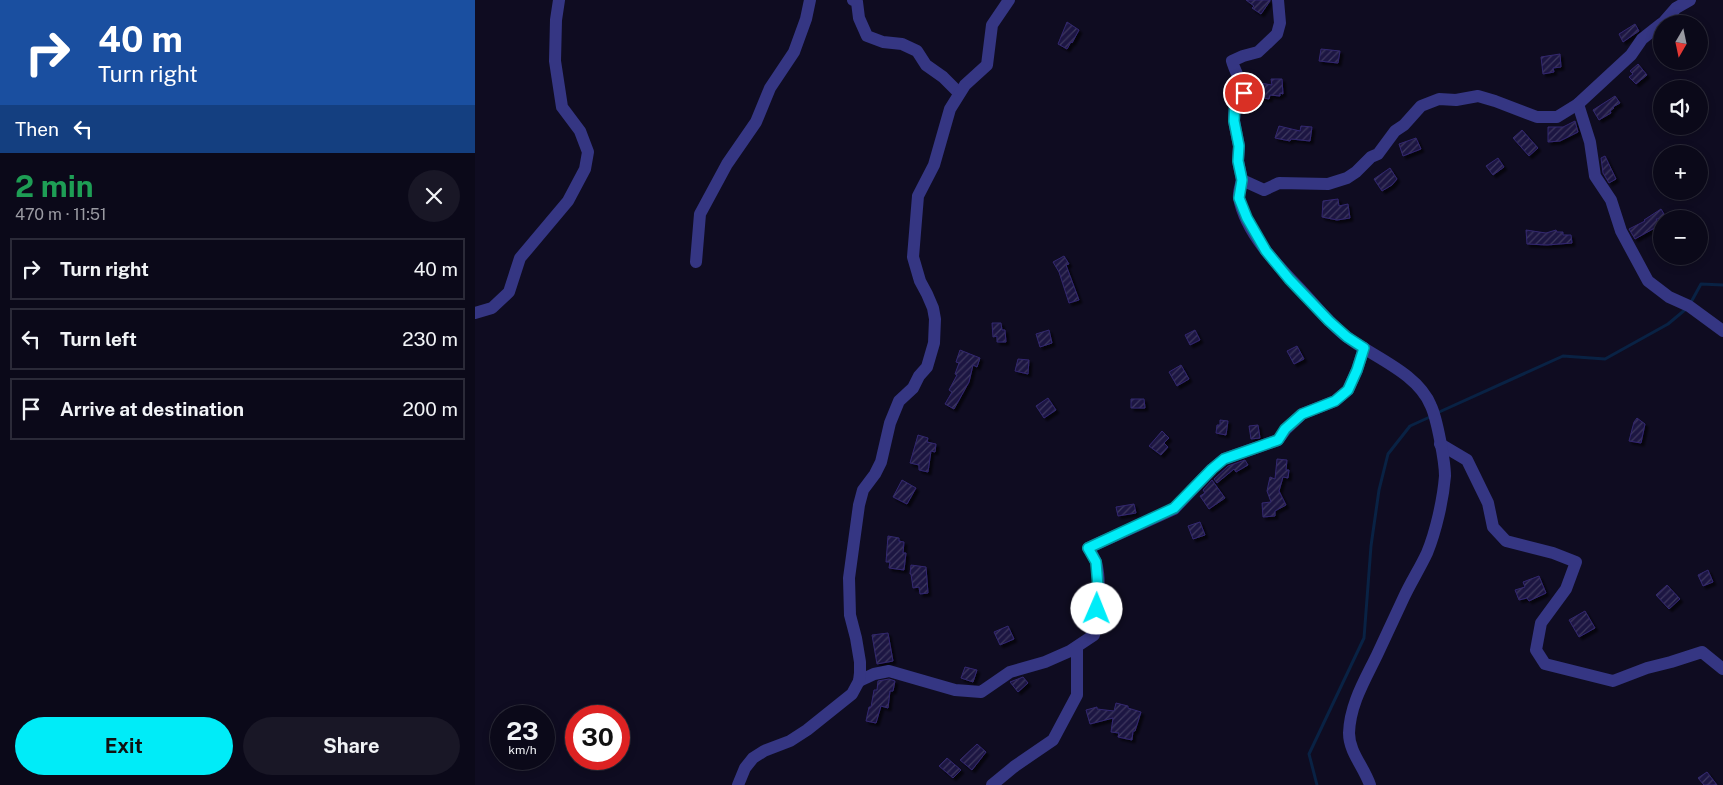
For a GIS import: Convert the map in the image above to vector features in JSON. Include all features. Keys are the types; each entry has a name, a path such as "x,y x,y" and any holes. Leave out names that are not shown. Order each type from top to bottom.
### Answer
{"street":[{"path":"475,313 492,308 509,292 519,258 568,201 585,169 588,152 580,131 562,107 555,61 556,20 559,0"},
{"path":"696,262 700,214 727,164 756,122 770,88 793,52 806,19 810,0"},
{"path":"853,0 857,2 859,18 867,36 883,42 902,44 917,51 926,65 943,77 959,94"},
{"path":"738,785 745,768 753,758 771,748 790,742 807,730 852,694 859,681 860,662 857,638 850,615 849,578 859,508 863,490 881,462 890,423 899,402 913,388 930,359 934,343 935,319 913,258 917,203 920,190 932,172 950,109 965,85 987,65 992,25 1009,0"},
{"path":"1278,0 1280,23 1277,34 1258,52 1232,61 1244,93 1235,102 1234,121 1239,146 1238,161 1242,180 1239,198 1255,234 1289,279 1347,337 1409,378 1427,398 1431,406 1440,444 1445,477 1440,507 1431,541 1417,576 1405,594 1361,686 1352,713 1350,739 1352,749 1367,774 1370,785"},
{"path":"1670,15 1676,8 1690,0"},
{"path":"1242,180 1264,190 1279,184 1321,184 1342,180 1356,172 1371,157 1378,154 1395,131 1404,125 1421,106 1439,99 1455,100 1478,96 1486,97 1523,113 1545,118 1557,117 1578,104 1631,54 1642,39 1653,31"},
{"path":"1578,104 1590,142 1595,176 1611,200 1621,231 1648,281 1669,297 1689,306 1723,331"},
{"path":"859,681 874,674 889,671 955,690 981,692 1010,672 1045,662 1070,652 1094,635 1098,587 1096,562 1088,548 1174,508 1224,459 1278,440 1285,429 1302,414 1335,401 1348,390 1364,348"},
{"path":"1440,444 1467,460 1488,503 1493,526 1506,541 1553,553 1576,562 1566,588 1541,623 1536,650 1545,664 1613,681 1647,668 1702,652 1723,669"},
{"path":"992,785 1015,766 1053,740 1077,695 1077,647"}],"building":[{"path":"1246,0 1270,1 1261,14 1252,8 1254,6"},
{"path":"1067,22 1079,30 1067,49 1058,44"},
{"path":"1635,24 1639,31 1623,42 1619,34"},
{"path":"1321,49 1340,51 1338,63 1319,61"},
{"path":"1560,54 1561,67 1553,68 1554,72 1543,74 1541,57"},
{"path":"1638,64 1647,75 1636,84 1629,77 1633,74 1630,71"},
{"path":"1271,79 1282,79 1283,94 1280,93 1280,96 1270,95 1269,99 1258,97 1260,83 1272,85"},
{"path":"1615,96 1620,103 1613,107 1610,111 1611,113 1599,120 1593,110"},
{"path":"1575,121 1578,132 1560,141 1548,142 1548,127 1563,127"},
{"path":"1279,126 1300,131 1301,126 1312,127 1310,141 1291,139 1290,141 1275,138"},
{"path":"1522,130 1538,148 1529,156 1513,138"},
{"path":"1416,138 1421,149 1403,156 1399,144"},
{"path":"1605,156 1616,179 1609,183 1603,173 1601,158"},
{"path":"1498,158 1504,167 1493,175 1486,166"},
{"path":"1390,168 1397,179 1392,185 1382,191 1374,179"},
{"path":"1338,199 1339,206 1348,204 1350,218 1337,220 1322,217 1323,201"},
{"path":"1653,214 1653,229 1635,239 1629,229"},
{"path":"1526,230 1546,233 1556,230 1557,232 1563,232 1563,235 1571,235 1572,243 1527,244"},
{"path":"1064,256 1069,264 1066,265 1079,300 1069,303 1059,272 1053,262"},
{"path":"992,323 1001,323 1002,330 1005,330 1006,342 997,342 997,336 993,337"},
{"path":"1049,330 1052,343 1040,347 1036,334"},
{"path":"1195,330 1200,340 1190,345 1185,335"},
{"path":"1297,346 1304,359 1294,364 1287,351"},
{"path":"960,350 980,358 977,367 973,365 969,382 954,409 945,404 952,392 949,390 957,375 955,374 959,363 956,362"},
{"path":"1018,359 1029,360 1028,374 1015,371"},
{"path":"1181,365 1189,379 1177,386 1169,372"},
{"path":"1048,398 1056,410 1044,418 1036,406"},
{"path":"1131,399 1144,399 1145,408 1131,408"},
{"path":"1637,418 1645,424 1641,443 1629,441 1634,422"},
{"path":"1220,420 1228,421 1226,435 1216,433"},
{"path":"1258,425 1260,438 1251,439 1249,426"},
{"path":"1162,431 1169,438 1164,443 1168,447 1161,455 1149,446"},
{"path":"918,435 928,438 927,442 936,444 935,452 931,451 928,472 919,470 919,465 910,463"},
{"path":"1277,459 1287,460 1286,470 1289,470 1288,478 1283,477 1279,491 1286,505 1275,511 1275,516 1263,517 1262,503 1271,502 1267,491 1270,477 1275,479"},
{"path":"1245,460 1248,465 1236,472 1234,469 1217,483 1214,479 1228,466"},
{"path":"902,480 916,488 907,504 893,497"},
{"path":"1212,480 1225,498 1209,509 1200,496 1205,493 1203,490"},
{"path":"1134,504 1136,513 1118,516 1116,507"},
{"path":"1200,522 1205,535 1193,539 1188,526"},
{"path":"888,536 899,538 899,541 904,542 903,553 906,553 904,570 889,568 890,562 886,562"},
{"path":"911,565 926,567 928,593 920,594 919,587 913,588 910,574"},
{"path":"1708,570 1713,582 1703,586 1698,575"},
{"path":"1539,576 1546,593 1529,601 1527,598 1519,600 1515,590 1525,587 1523,582"},
{"path":"1667,585 1680,599 1669,609 1656,595"},
{"path":"1585,611 1595,628 1579,637 1569,620"},
{"path":"1008,626 1014,639 1000,645 994,632"},
{"path":"888,633 893,661 877,664 872,635"},
{"path":"965,667 977,670 973,682 961,678"},
{"path":"1023,677 1028,683 1018,692 1010,682"},
{"path":"889,679 895,681 893,691 890,691 888,708 881,706 876,723 866,721 874,690 877,690 878,681"},
{"path":"1116,703 1141,712 1135,731 1133,731 1132,740 1118,737 1119,733 1111,732 1113,718 1090,724 1086,710 1097,707 1097,709 1114,711"},
{"path":"977,744 986,752 972,770 960,760"},
{"path":"947,758 961,770 953,778 939,766"},
{"path":"1707,772 1717,785 1704,785 1698,778"}],"waterway":[{"path":"1690,304 1701,284 1723,285"},
{"path":"1437,413 1563,356 1605,359 1668,324 1686,309"},
{"path":"1317,785 1309,754 1364,638 1371,546 1379,490 1388,454 1410,426 1432,416"}],"route":[{"path":"1097,609 1096,562 1088,548 1174,508 1186,494 1224,459 1278,440 1285,429 1302,414 1335,401 1348,390 1364,348 1347,337 1329,321 1289,279 1266,251 1247,218 1239,198 1242,180 1238,161 1239,146 1234,121 1235,102 1244,93"}]}
